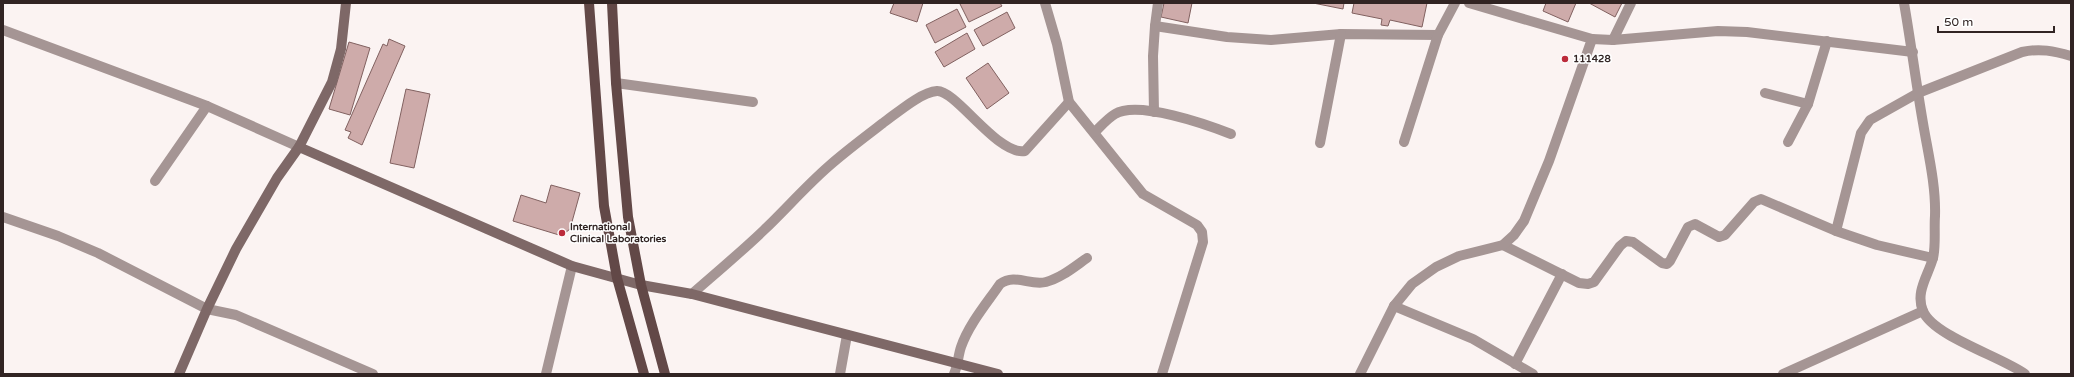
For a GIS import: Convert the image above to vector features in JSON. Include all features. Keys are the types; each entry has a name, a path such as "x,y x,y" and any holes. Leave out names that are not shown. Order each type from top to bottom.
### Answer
{"main road":[{"path":"589,3 604,206 617,278 644,374"},
{"path":"612,3 616,83 628,217 641,285 665,374"}],"street":[{"path":"179,374 206,309 236,249 277,178 299,147 332,82 341,49 346,3"},
{"path":"1045,3 1057,44 1069,102 1095,132 1143,194 1197,225 1202,232 1203,242 1162,374"},
{"path":"1154,112 1153,56 1158,3"},
{"path":"1404,142 1438,35 1455,3"},
{"path":"1469,3 1592,39 1613,40 1718,31 1777,34 1912,52"},
{"path":"1613,40 1632,3"},
{"path":"1904,3 1930,165 1935,214 1933,258 1922,285 1921,300 1923,311 1947,332 1965,344 2016,367 2025,374"},
{"path":"1155,26 1227,37 1272,40 1341,34 1438,35"},
{"path":"3,30 207,106 572,266 641,285 692,294 998,374"},
{"path":"1320,143 1341,34"},
{"path":"1360,374 1394,306 1412,284 1436,267 1459,256 1503,245 1514,235 1524,220 1550,161 1592,39"},
{"path":"1788,142 1808,104 1827,41"},
{"path":"1836,231 1849,187 1861,133 1866,123 1918,93 1990,64 2035,49 2048,50 2071,56"},
{"path":"616,83 753,102"},
{"path":"692,294 764,230 829,166 902,108 928,93 939,91 948,94 981,127 1012,150 1018,152 1024,150 1069,102"},
{"path":"1765,93 1808,104"},
{"path":"154,181 207,106"},
{"path":"1095,132 1116,113 1126,110 1140,109 1200,122 1231,134"},
{"path":"1503,245 1579,283 1588,284 1594,282 1620,246 1626,242 1633,242 1662,263 1667,264 1688,227 1695,224 1719,237 1725,235 1754,202 1760,199 1836,231 1877,245 1933,258"},
{"path":"3,217 58,236 98,253 206,309 236,315 373,374"},
{"path":"954,374 961,347 970,330 1000,284 1006,279 1014,278 1036,283 1046,282 1065,273 1087,258"},
{"path":"546,374 572,266"},
{"path":"1515,364 1562,274"},
{"path":"1394,306 1473,339 1533,374"},
{"path":"1783,374 1796,372 1923,311"},
{"path":"840,374 847,335"}],"building":[{"path":"894,3 923,3 917,22 890,13"},
{"path":"1000,3 1002,6 969,22 960,4"},
{"path":"1164,3 1192,3 1188,23 1161,17"},
{"path":"1313,3 1344,3 1343,9"},
{"path":"1354,3 1427,3 1422,27 1390,20 1388,26 1381,25 1382,19 1352,13"},
{"path":"1546,3 1576,3 1568,22 1543,11"},
{"path":"1589,3 1622,3 1615,17"},
{"path":"957,9 966,27 935,43 926,25"},
{"path":"1007,12 1015,28 983,46 974,30"},
{"path":"967,33 975,49 944,67 935,52"},
{"path":"389,39 405,46 362,145 348,138 351,132 345,130 383,44 387,46"},
{"path":"349,42 370,48 350,115 329,109"},
{"path":"988,63 1009,93 987,109 966,78"},
{"path":"406,89 430,94 414,168 390,163"},
{"path":"551,185 580,193 570,229 559,235 513,221 521,195 546,203"}],"place":[{"name":"111428","path":"1565,59"},
{"name":"International Clinical Laboratories","path":"562,233"}]}
